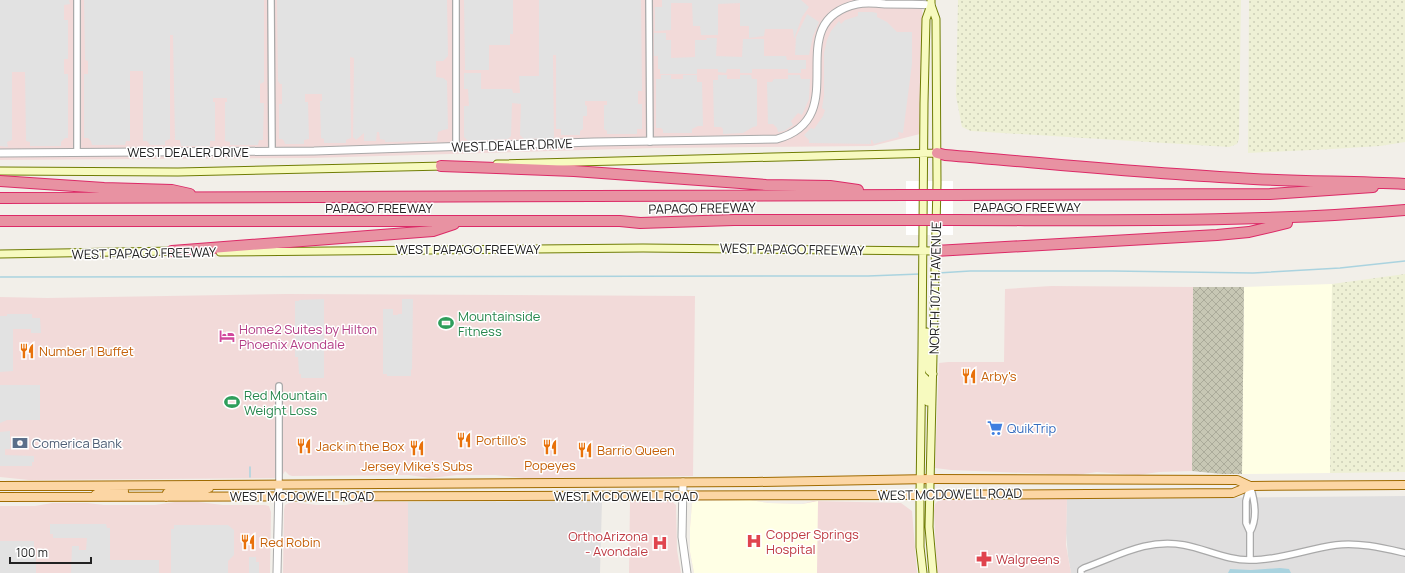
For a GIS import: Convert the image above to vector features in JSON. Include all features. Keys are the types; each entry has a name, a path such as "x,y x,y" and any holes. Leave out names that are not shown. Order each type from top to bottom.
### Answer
{"highway":[{"path":"937,153 1061,165 1238,178 1358,181 1405,184"},
{"path":"441,166 574,171 766,185 830,186 888,195"},
{"path":"0,181 119,189 172,190 210,198"},
{"name":"PAPAGO FREEWAY","path":"0,198 1262,194 1330,191 1405,184"},
{"name":"PAPAGO FREEWAY","path":"0,221 492,220 620,221 640,223 734,220 1240,220 1310,217 1405,210"},
{"path":"935,251 1217,235 1249,232 1310,217"},
{"path":"172,251 433,231 466,221"}],"main road":[{"name":"NORTH 107TH AVENUE","path":"923,573 920,547 923,314 922,250 926,19 931,2"},
{"name":"NORTH 107TH AVENUE","path":"931,2 936,19 937,153 929,533 933,573"},
{"path":"0,171 178,172 937,153"},
{"name":"WEST PAPAGO FREEWAY","path":"0,254 172,251 211,252 635,248 935,251"},
{"path":"923,314 927,318 928,367 933,374"},
{"path":"922,375 927,380 928,403 932,413"},
{"name":"WEST MCDOWELL ROAD","path":"0,486 756,482 931,479 1237,480 1250,486"},
{"path":"166,497 167,493 173,491 200,491 222,484"},
{"path":"88,497 105,491 156,492 164,485"},
{"name":"WEST MCDOWELL ROAD","path":"0,497 920,496 1233,493 1250,486 1405,485"}],"street":[{"path":"77,0 77,152"},
{"path":"271,0 272,151"},
{"path":"456,0 456,147"},
{"path":"649,0 650,142"},
{"name":"WEST DEALER DRIVE","path":"0,153 272,151 777,139 790,134 803,125 812,112 817,97 817,54 819,38 822,29 834,14 850,7 863,4 931,2"},
{"path":"277,573 279,386"},
{"path":"683,482 682,537 687,573"},
{"path":"1250,486 1254,500 1255,516 1254,525 1250,532 1250,560"},
{"path":"1081,572 1084,568 1146,545 1166,543 1184,545 1224,556 1250,560 1266,560 1336,545 1349,544 1405,553"}],"shaded area":[{"path":"0,0 921,0 923,18 920,134 872,146 655,148 311,158 0,160"},
{"path":"0,0 69,0 70,4 64,5 64,20 68,20 68,59 64,59 64,74 68,74 68,138 65,138 61,142 61,146 30,146 30,142 26,141 25,72 12,72 12,140 7,142 8,147 0,146"},
{"path":"84,0 264,0 264,82 260,84 260,103 264,103 263,140 259,140 258,145 230,145 230,142 225,141 225,102 227,102 227,98 213,98 213,102 215,102 215,141 210,141 210,146 181,146 180,140 175,140 173,35 170,35 170,139 165,141 165,145 150,145 147,141 143,141 143,71 130,71 130,141 126,141 125,145 92,145 88,138 84,138 84,74 88,74 88,61 85,60"},
{"path":"277,0 447,0 448,56 443,61 436,61 436,77 443,78 447,81 448,129 438,132 437,141 385,142 385,140 380,139 379,132 377,132 376,141 364,141 364,133 356,140 353,137 354,58 350,57 351,138 346,140 346,143 324,143 324,139 321,138 320,101 322,101 322,94 305,94 305,102 308,102 309,139 304,140 304,144 285,144 282,139 279,139 279,104 282,104 282,84 278,81"},
{"path":"464,0 513,0 513,34 510,34 510,45 489,45 489,70 465,70"},
{"path":"539,0 641,0 642,91 638,91 638,104 642,104 642,129 637,129 637,134 607,134 607,131 604,129 604,105 607,105 607,101 585,101 585,105 587,106 587,116 583,116 583,129 580,131 580,135 561,135 561,129 556,129 556,55 553,55 554,138 524,139 520,135 521,104 512,103 511,136 508,139 468,141 464,137 464,106 469,106 468,89 464,89 464,73 481,73 481,89 512,89 513,93 520,93 519,76 539,76"},
{"path":"662,0 801,0 809,7 802,17 794,39 793,29 765,29 764,36 749,38 749,26 740,26 740,3 718,4 718,35 701,35 700,26 693,26 692,3 671,3 671,30 655,31 655,7 662,7"},
{"path":"958,0 1241,0 1239,139 1237,144 1229,147 971,131 962,127 956,96"},
{"path":"1249,0 1405,0 1405,142 1380,146 1248,153"},
{"path":"858,12 877,13 877,17 887,22 897,32 912,32 912,64 903,133 898,132 899,137 874,144 872,140 871,144 809,143 809,140 804,135 811,128 814,129 823,116 825,110 822,108 824,95 824,53 827,40 831,31 839,21 841,24 845,20 858,16"},
{"path":"807,14 819,22 813,36 809,55 795,55 796,37"},
{"path":"654,33 666,33 666,40 671,40 671,58 695,57 695,40 707,40 706,38 717,38 716,56 742,57 743,39 764,39 764,56 786,56 787,60 806,60 806,69 801,69 801,73 788,73 788,69 752,69 752,73 740,73 740,69 727,69 726,73 718,72 718,69 697,69 697,74 660,74 660,69 658,69 658,56 654,56"},
{"path":"661,75 671,75 671,79 683,79 683,75 697,75 697,82 702,82 703,126 698,126 692,129 692,133 663,133 661,128 656,128 656,79 661,79"},
{"path":"718,75 727,75 727,79 740,79 740,75 751,75 752,79 757,79 757,126 743,133 723,134 723,129 721,127 714,127 713,80 718,80"},
{"path":"788,75 800,75 801,79 810,79 809,99 802,115 798,113 791,121 793,125 784,131 778,132 777,128 773,124 768,124 767,82 772,82 774,79 788,79"},
{"path":"1405,274 1405,472 1330,473 1332,284"},
{"path":"1332,284 1330,473 1242,474 1244,287"},
{"path":"1051,286 1193,287 1192,471 1159,472 1138,475 1097,472 1076,475 951,470 935,468 939,363 1004,362 1005,289"},
{"path":"1193,287 1244,287 1242,474 1192,471"},
{"path":"286,294 695,296 693,476 524,478 495,475 457,475 430,478 409,475 292,476 285,471 281,478 29,480 0,477 0,297 47,298"},
{"path":"324,299 324,378 301,378 301,374 299,374 298,357 295,357 295,301"},
{"path":"402,299 413,299 411,376 387,376 387,374 383,374 383,309 393,309 393,315 402,314"},
{"path":"7,314 32,314 32,318 40,318 41,333 31,333 31,329 13,329 13,371 0,372 0,316 7,316"},
{"path":"0,385 40,385 40,420 7,420 0,423"},
{"path":"10,431 10,449 5,449 5,455 34,456 32,466 0,466 0,432"},
{"path":"1405,496 1405,573 1071,573 1066,532 1067,499"},
{"path":"1067,499 1066,545 1071,573 937,573 934,511 935,504 938,501"},
{"path":"750,500 769,503 802,504 814,501 901,503 912,511 917,573 694,573 690,552 692,503 696,501"},
{"name":"Copper Springs Hospital","path":"750,500 769,503 802,504 818,501 817,573 694,573 690,552 692,503 696,501"},
{"path":"602,501 600,573 408,573 408,502"},
{"path":"630,501 671,501 676,505 677,550 681,573 629,573"},
{"path":"175,502 269,506 271,512 270,573 0,573 0,506 35,506 52,503 155,505"},
{"path":"291,502 317,505 346,505 361,502 408,502 408,573 283,573 284,510 285,505"},
{"path":"50,524 106,524 107,528 110,528 110,560 159,560 159,573 71,573 72,546 79,546 79,550 86,550 87,538 53,538 53,534 50,534"},
{"path":"174,525 228,525 234,530 234,555 228,561 228,573 171,573 171,529 174,529"},
{"path":"0,541 34,541 34,553 36,553 36,573 0,573"},
{"path":"249,557 256,557 256,562 259,562 259,573 249,573"}],"water":[{"path":"1280,568 1289,569 1291,573 1228,573 1230,569 1251,570"}],"pier":[{"path":"906,181 953,181 953,235 906,235"}],"waterway":[{"path":"938,273 970,271 1253,273 1340,268 1405,261"},
{"path":"0,277 868,276 920,274"},
{"path":"250,467 250,477"}],"place":[{"name":"Mountainside Fitness","path":"446,323"},
{"name":"Home2 Suites by Hilton Phoenix Avondale","path":"227,336"},
{"name":"Number 1 Buffet","path":"27,351"},
{"name":"Arby's","path":"969,376"},
{"name":"Red Mountain Weight Loss","path":"232,402"},
{"name":"QuikTrip","path":"995,428"},
{"name":"Portillo's","path":"464,440"},
{"name":"Comerica Bank","path":"20,443"},
{"name":"Jack in the Box","path":"304,446"},
{"name":"Popeyes","path":"550,447"},
{"name":"Jersey Mike's Subs","path":"417,448"},
{"name":"Barrio Queen","path":"585,450"},
{"name":"Copper Springs Hospital","path":"754,541"},
{"name":"Red Robin","path":"248,542"},
{"name":"OrthoArizona - Avondale","path":"660,543"},
{"name":"Walgreens","path":"984,559"}]}
